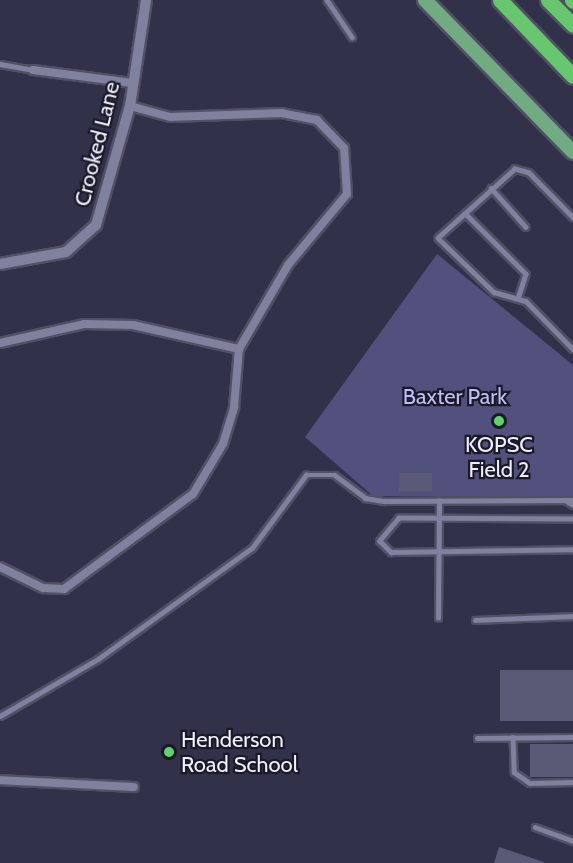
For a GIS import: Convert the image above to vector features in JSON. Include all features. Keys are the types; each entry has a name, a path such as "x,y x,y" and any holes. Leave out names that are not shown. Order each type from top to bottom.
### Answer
{"highway":[{"path":"500,0 573,76"},
{"path":"548,0 573,25"}],"main road":[{"path":"425,0 573,152"}],"street":[{"name":"Crooked Lane","path":"0,264 51,257 88,237 103,211 130,106 146,0"},
{"path":"33,70 132,84"},
{"path":"0,567 43,588 64,589 177,510 205,478 224,444 234,407 239,349 288,265 342,204 348,182 344,148 328,127 295,114 170,117 130,106"},
{"path":"0,344 84,324 133,325 239,349"},
{"path":"0,780 134,787"}],"lane":[{"path":"327,0 352,37"},
{"path":"0,64 33,70"},
{"path":"573,218 530,173 515,169 491,188 438,238 494,292 518,299 573,349"},
{"path":"491,188 525,227"},
{"path":"465,213 526,274 518,299"},
{"path":"0,716 98,659 252,548 306,475 335,475 365,498 439,501 573,500"},
{"path":"565,500 573,505"},
{"path":"438,618 436,548 439,501"},
{"path":"573,519 399,518 380,537 391,552 436,548 573,549"},
{"path":"475,620 573,616"},
{"path":"513,737 514,772 530,783 573,782"},
{"path":"477,738 573,737"},
{"path":"535,827 573,841"}],"green space":[{"name":"Baxter Park","path":"437,254 573,365 573,497 373,496 305,437"}],"building":[{"path":"399,473 432,473 432,491 399,491"},
{"path":"500,670 573,670 573,721 500,721"},
{"path":"530,744 573,744 573,777 530,777"},
{"path":"499,847 544,862 544,863 494,863"}],"place":[{"name":"KOPSC Field 2","path":"499,421"},
{"name":"Henderson Road School","path":"169,752"}]}
